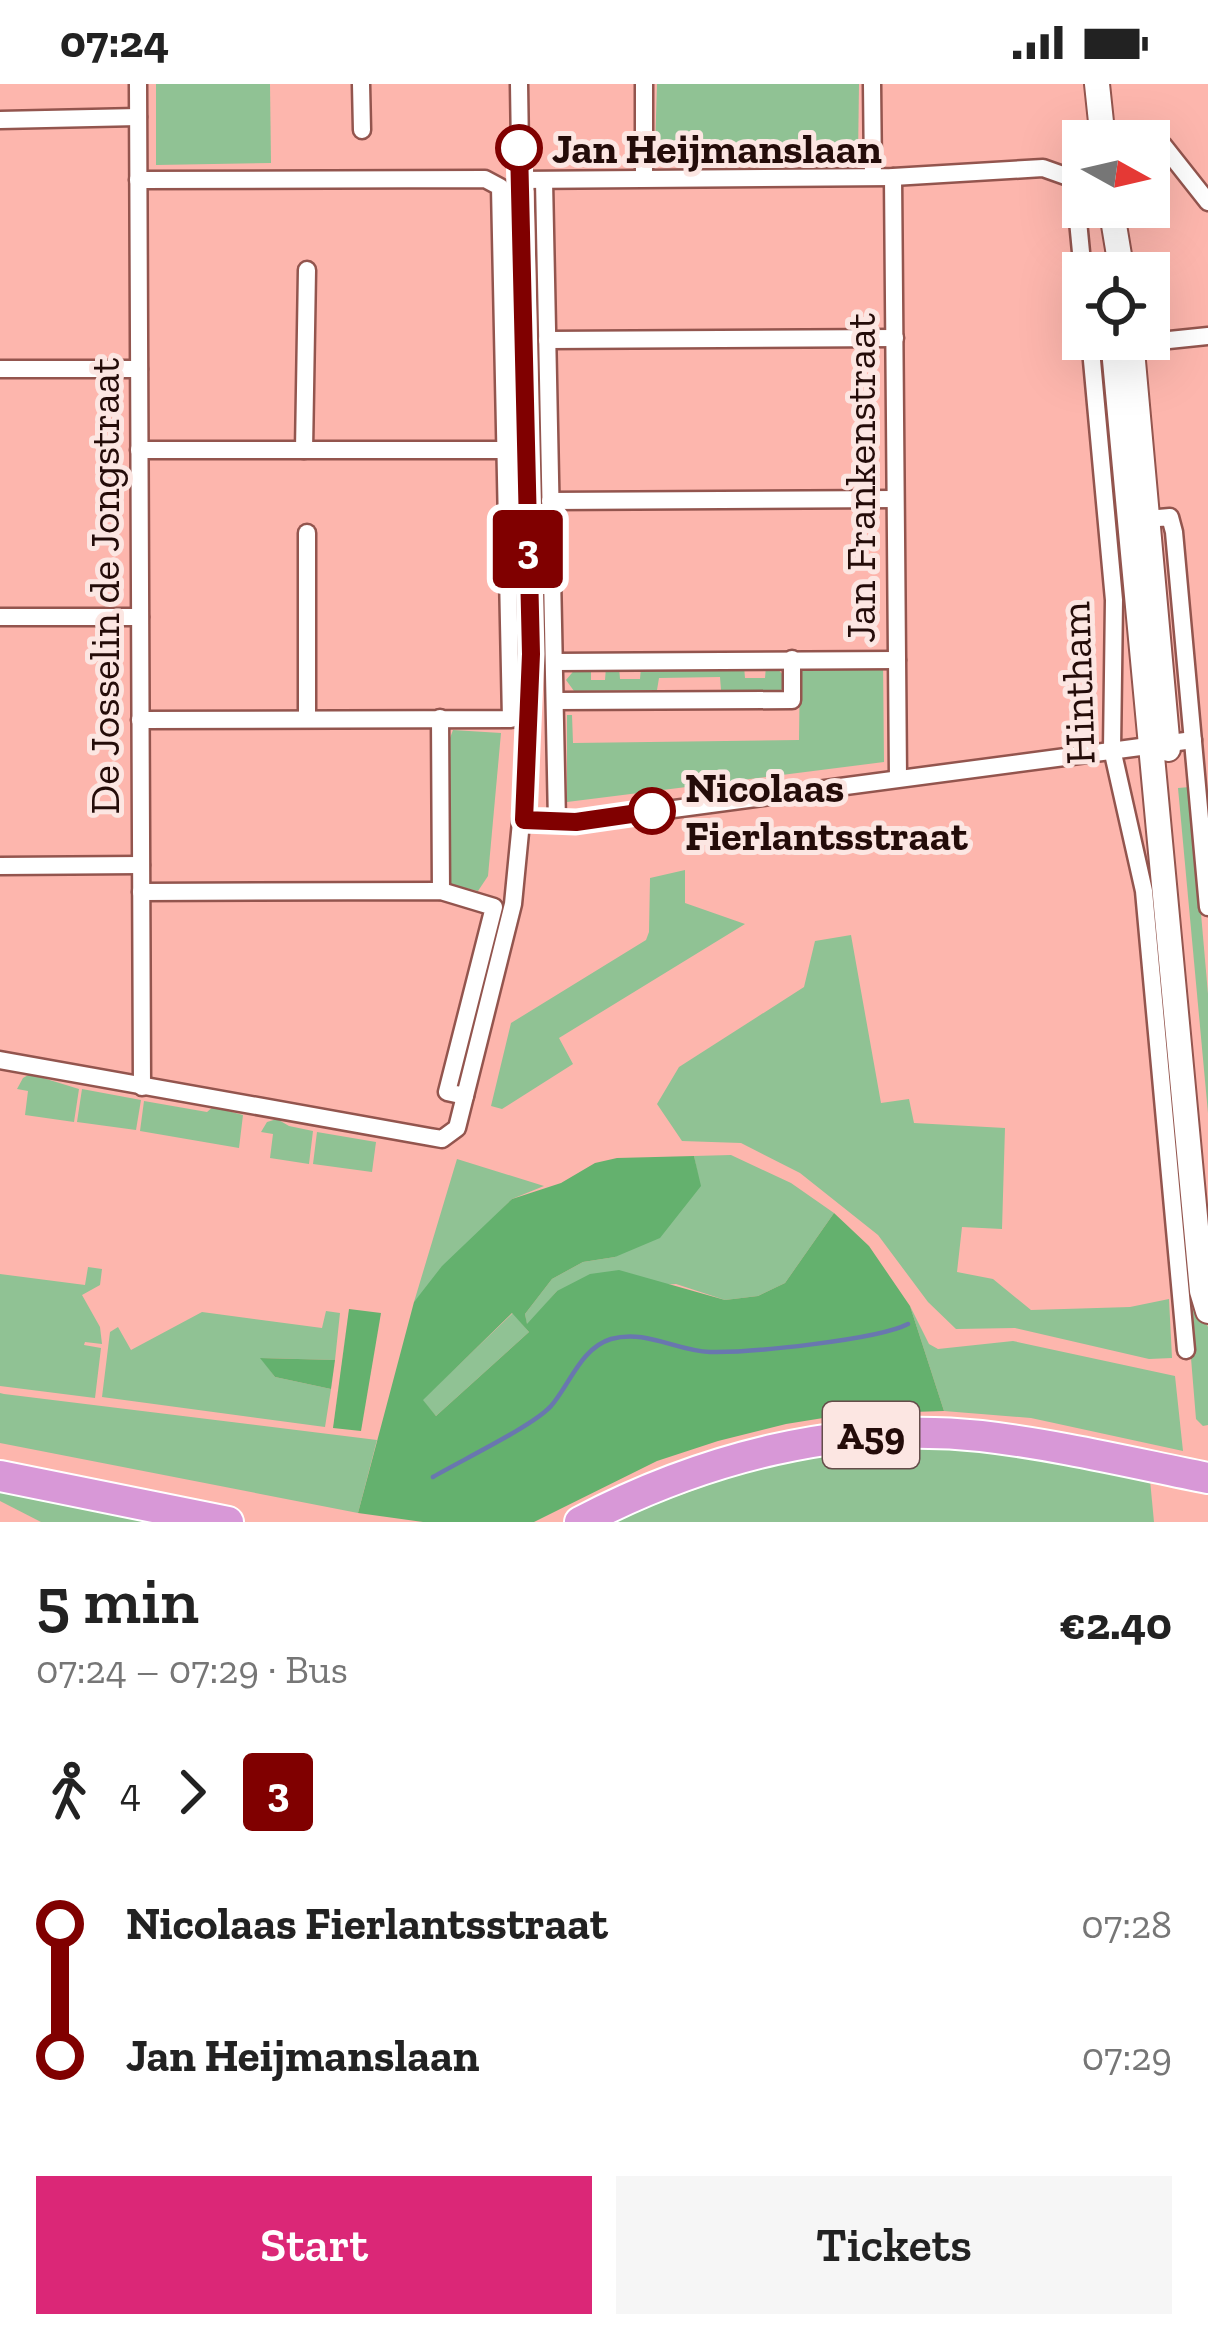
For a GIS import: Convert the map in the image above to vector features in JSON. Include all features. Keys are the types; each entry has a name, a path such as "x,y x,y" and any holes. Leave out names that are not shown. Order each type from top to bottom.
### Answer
{"highway":[{"name":"A59","path":"589,1517 667,1481 726,1461 846,1437 905,1432 1060,1447 1208,1478"},
{"path":"0,1477 228,1522"}],"street":[{"name":"De Josselin de Jongstraat","path":"138,84 142,1088"},
{"path":"361,84 362,130"},
{"path":"0,1060 442,1139 457,1128 513,904 524,820 531,654 519,84"},
{"path":"644,84 644,177"},
{"path":"872,84 873,176"},
{"path":"1097,84 1100,120"},
{"path":"0,120 138,116"},
{"path":"1170,154 1208,202"},
{"path":"519,180 893,177 1043,168 1074,179 1081,252"},
{"name":"Jan Frankenstraat","path":"893,177 898,778"},
{"path":"138,180 485,179 500,187 511,719 140,720"},
{"path":"544,181 557,821"},
{"path":"304,450 307,270"},
{"path":"1170,338 1208,336"},
{"path":"547,340 895,338"},
{"name":"Hintham","path":"1116,360 1112,749 1144,891 1208,1311"},
{"name":"Hintham","path":"1119,360 1171,743 1208,1204"},
{"name":"Hintham","path":"1121,360 1158,518 1194,1235 1186,1350"},
{"path":"0,369 139,369"},
{"path":"139,450 506,450"},
{"path":"550,501 895,499"},
{"path":"307,533 307,719"},
{"path":"0,617 140,617"},
{"path":"555,701 792,700 792,659"},
{"path":"555,662 897,660"},
{"path":"440,718 441,890"},
{"path":"524,820 576,822 1171,743"},
{"name":"Hintham","path":"1171,743 1208,907"},
{"path":"0,866 141,865"},
{"path":"141,892 441,890 494,907 447,1092 466,1096"}],"green space":[{"path":"156,84 270,84 271,163 156,165"},
{"path":"657,84 859,84 858,157 854,163 669,163 655,150"},
{"path":"800,661 883,661 884,762 567,802 567,715 572,715 573,743 799,740"},
{"path":"744,666 745,678 765,678 766,666 777,668 783,675 782,689 775,694 774,690 721,690 720,677 659,678 657,690 574,691 566,680 577,667 591,667 591,680 605,680 606,667 619,667 620,679 640,679 641,667"},
{"path":"453,730 501,733 488,876 478,891 449,884 447,746"},
{"path":"1190,787 1208,994 1208,1113 1178,788"},
{"path":"685,870 685,903 745,924 559,1038 573,1064 502,1109 491,1106 511,1023 646,940 650,878"},
{"path":"851,935 881,1103 909,1099 914,1123 1005,1128 1002,1229 962,1227 957,1272 993,1279 1031,1310 1130,1307 1169,1299 1172,1358 1149,1359 1015,1328 956,1329 928,1302 878,1235 800,1173 741,1143 682,1141 657,1104 679,1067 804,987 815,941"},
{"path":"30,1074 79,1089 74,1122 25,1115 28,1091 17,1089"},
{"path":"82,1089 141,1100 136,1130 77,1122"},
{"path":"144,1101 207,1112 213,1107 243,1115 239,1148 140,1131"},
{"path":"277,1119 313,1131 309,1164 270,1158 273,1134 261,1132 267,1122"},
{"path":"317,1132 376,1142 372,1172 313,1164"},
{"path":"731,1155 791,1183 834,1213 785,1283 758,1296 725,1300 676,1284 557,1291 527,1326 525,1314 552,1279 583,1262 615,1257 700,1186 694,1156"},
{"path":"694,1156 701,1186 660,1238 615,1257 583,1262 552,1279 525,1314 527,1324 557,1291 590,1274 619,1270 725,1300 758,1296 785,1283 834,1213 869,1246 910,1306 944,1411 848,1414 718,1441 657,1461 534,1522 423,1522 358,1513 414,1302 442,1266 512,1199 617,1158","holes":["512,1313 529,1332 436,1416 423,1400"]},
{"path":"457,1159 544,1186 512,1199 414,1302"},
{"path":"1190,1248 1199,1307 1208,1327 1208,1425 1203,1426 1196,1419 1189,1262 1183,1252"},
{"path":"88,1267 102,1269 100,1285 82,1295 100,1327 102,1344 84,1345 101,1348 95,1398 0,1386 0,1274 85,1285"},
{"path":"910,1306 929,1344 938,1349 1013,1341 1175,1376 1183,1451 1031,1418 944,1411"},
{"path":"349,1309 381,1313 361,1431 333,1428"},
{"path":"326,1311 340,1313 335,1360 261,1358 275,1377 331,1389 325,1427 102,1397 110,1332 118,1327 131,1350 202,1312 322,1328"},
{"path":"513,1313 529,1332 436,1416 422,1400"},
{"path":"260,1358 335,1360 331,1389 275,1377"},
{"path":"0,1393 377,1440 358,1513 0,1443"},
{"path":"977,1446 1150,1480 1154,1522 605,1522 792,1455 847,1447"},
{"path":"0,1491 153,1522 41,1522 0,1501"}],"waterway":[{"path":"433,1477 542,1414 584,1358 611,1339 649,1338 697,1351 728,1352 842,1340 908,1324"}],"bus line":[{"name":"3","path":"519,148 531,654 524,820 576,822 652,811"}],"place":[{"name":"Jan Heijmanslaan","path":"519,148"},
{"name":"Nicolaas Fierlantsstraat","path":"652,811"}]}
